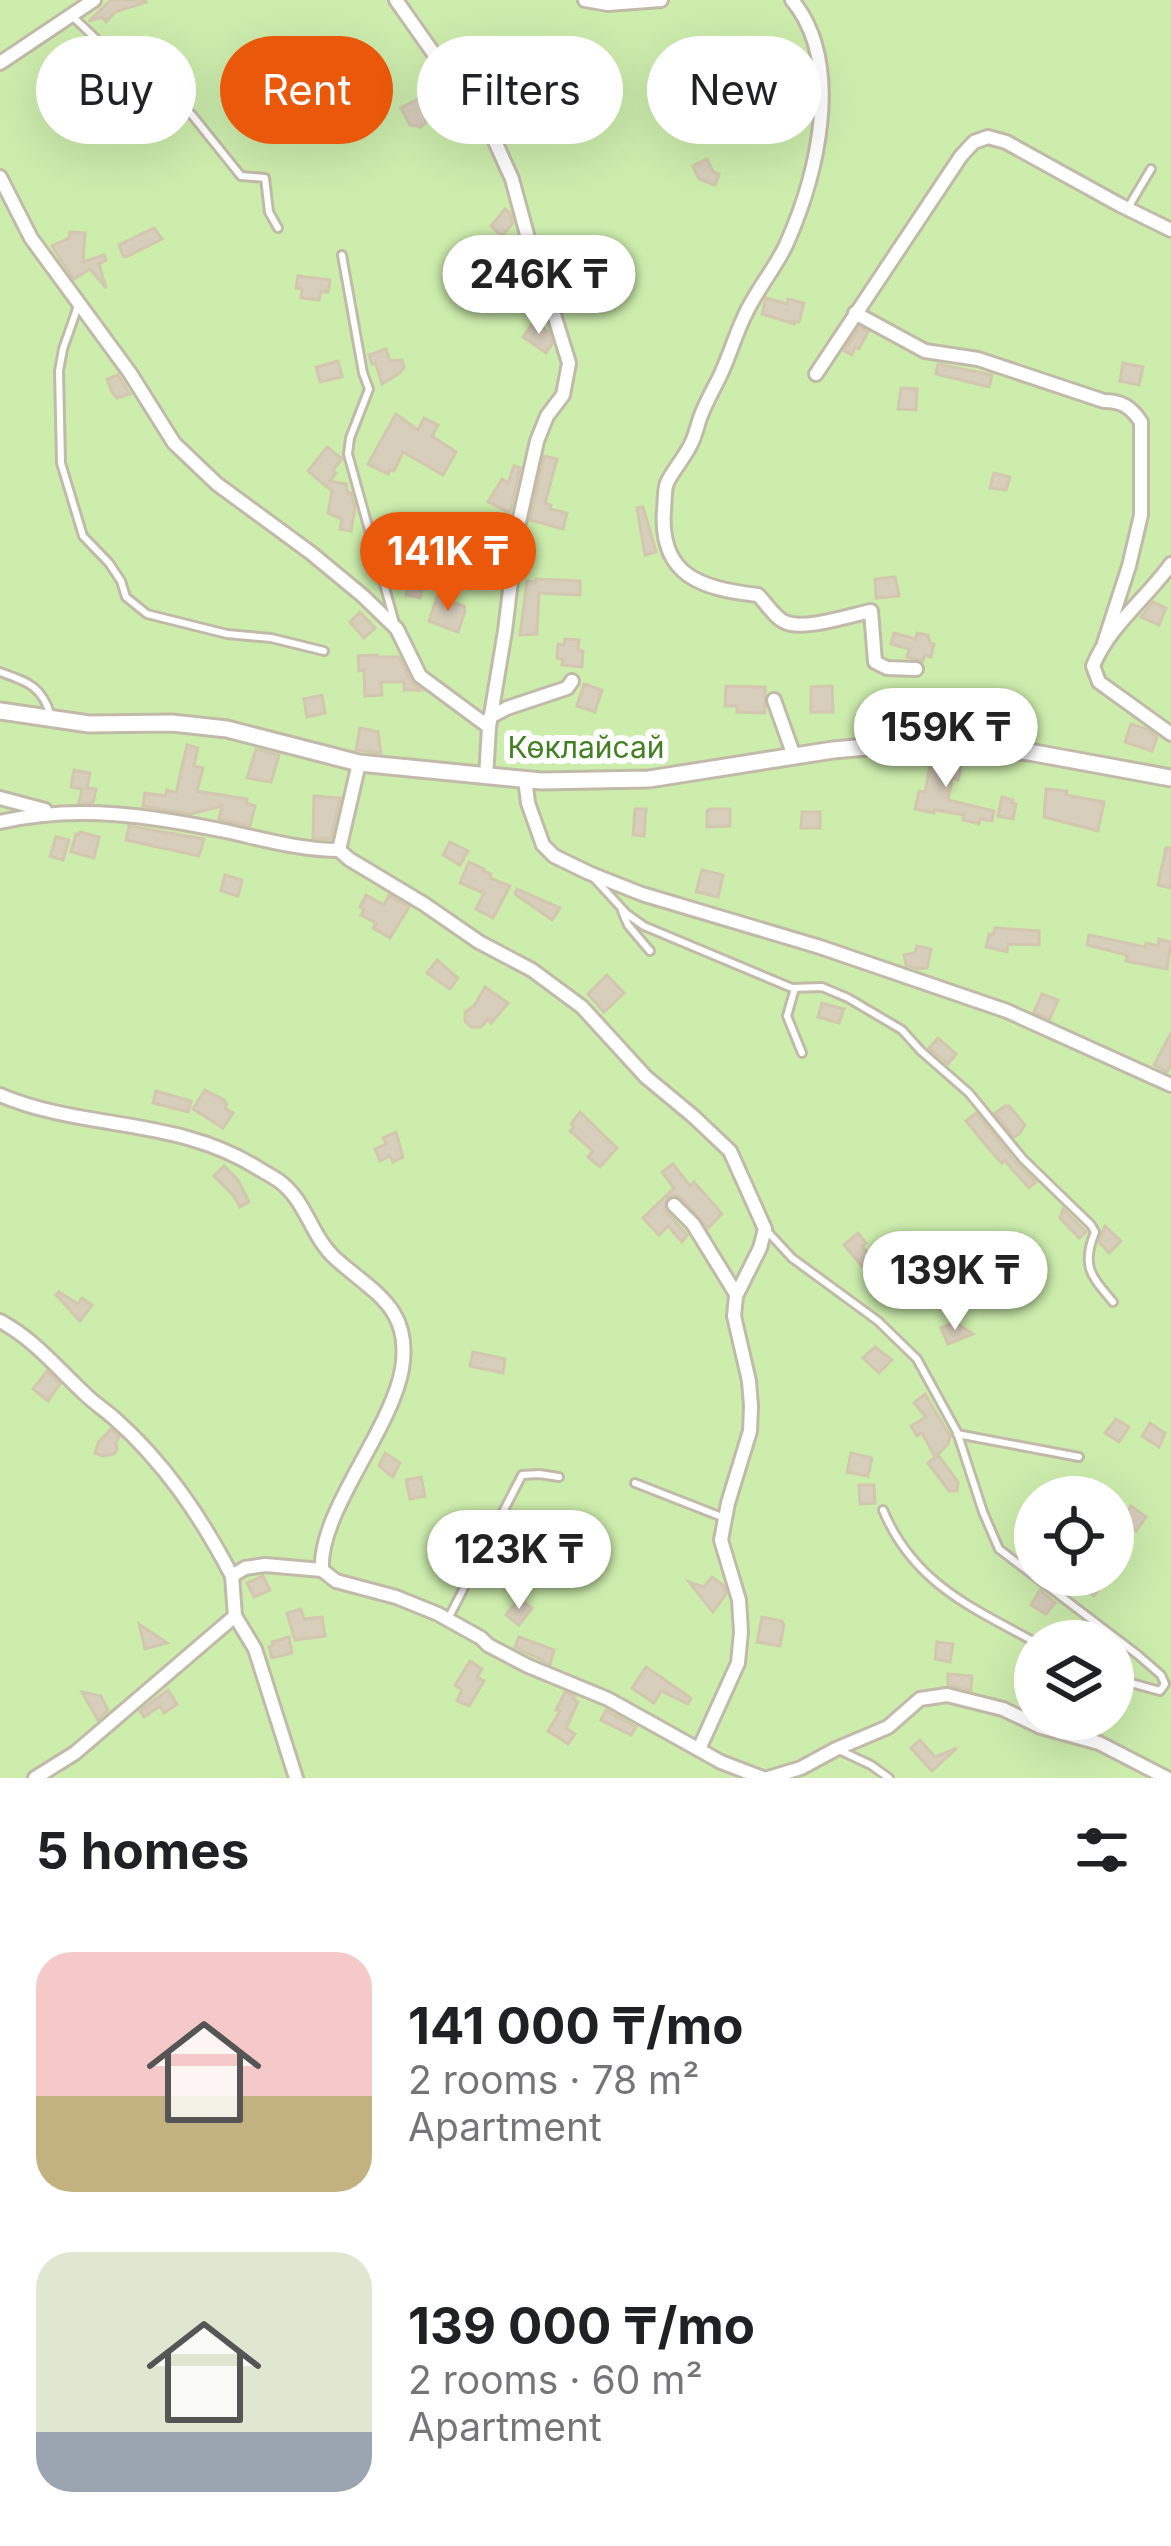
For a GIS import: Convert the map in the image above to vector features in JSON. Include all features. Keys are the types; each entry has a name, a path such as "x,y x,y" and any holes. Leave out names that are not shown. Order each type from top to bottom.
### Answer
{"street":[{"path":"0,63 94,0"},
{"path":"396,0 494,139 512,179 541,286 569,364 563,395 537,441 522,509 486,777"},
{"path":"585,0 608,4 661,0"},
{"path":"792,0 809,25 821,78 821,125 785,248 746,313 693,440 666,484 663,529 671,560 696,582 758,595 781,621 791,624 872,611 875,662 887,668 916,669"},
{"path":"815,374 974,142 988,137 1006,142 1171,230"},
{"path":"0,177 31,238 130,373 174,443 217,484 363,596 397,629 420,676 490,722"},
{"path":"855,313 925,351 978,359 1133,410 1141,422 1141,515 1129,566 1093,666 1099,682 1171,734"},
{"path":"1104,643 1171,564"},
{"path":"490,722 507,708 567,688 572,681"},
{"path":"774,700 794,756"},
{"path":"0,711 89,724 172,723 227,729 359,763 486,777 649,778 924,742 1016,750 1171,778"},
{"path":"339,850 359,763"},
{"path":"525,779 543,845 554,856 642,894 988,1004 1171,1085"},
{"path":"0,798 57,814"},
{"path":"0,821 28,815 114,812 306,849 339,850 479,942 532,970 582,1007 646,1077 730,1151 765,1229 736,1294 734,1316 751,1406 721,1540 739,1600 742,1632 738,1663 699,1749"},
{"path":"0,1095 66,1113 172,1132 240,1156 284,1184 332,1256 387,1301 399,1322 403,1364 395,1397 337,1513 321,1555 322,1570"},
{"path":"674,1205 693,1224 736,1294"},
{"path":"758,1252 771,1242 778,1243"},
{"path":"0,1321 45,1352 156,1461 203,1523 232,1576 235,1616 255,1649 296,1778"},
{"path":"232,1576 265,1564 322,1570 336,1581 396,1597 448,1619 512,1658 608,1699 721,1762 765,1778 801,1768 888,1727 920,1700 947,1695 1003,1708 1042,1727 1099,1743 1166,1778"},
{"path":"34,1778 75,1753 235,1616"}],"lane":[{"path":"71,16 112,53 170,94 241,176 265,178 269,212 278,228"},
{"path":"1127,209 1151,169"},
{"path":"342,255 369,389 348,454 397,629"},
{"path":"79,303 58,371 57,411 61,463 83,536 109,563 126,597 147,614 324,651"},
{"path":"0,672 32,685 46,697 52,719"},
{"path":"590,873 627,914 657,932 776,983 822,987 902,1030 970,1093 1023,1159 1095,1232 1087,1261 1090,1273 1113,1302"},
{"path":"620,907 650,951"},
{"path":"795,988 787,1016 802,1053"},
{"path":"765,1229 917,1359 958,1434 999,1549 1092,1620"},
{"path":"958,1434 1079,1457"},
{"path":"448,1619 522,1475 559,1478"},
{"path":"635,1483 725,1519"},
{"path":"883,1510 894,1536 929,1580 1014,1630"},
{"path":"1134,1652 1165,1684 1160,1691 1134,1684"},
{"path":"836,1748 889,1778"}],"green space":[{"name":"Көклайсай","path":"0,0 1171,0 1171,1778 0,1778"}],"building":[{"path":"111,0 146,2 115,12 106,22 102,17 89,21"},
{"path":"417,100 417,126 410,125 401,108"},
{"path":"707,159 719,174 715,185 699,179 693,166"},
{"path":"505,209 513,223 502,236 491,226"},
{"path":"154,228 162,239 123,256 119,245"},
{"path":"70,232 85,233 83,262 104,255 106,260 99,264 106,288 90,269 74,279 60,259 52,246 69,238"},
{"path":"298,276 330,280 328,292 321,292 319,300 301,298 302,289 296,288"},
{"path":"766,298 804,303 799,322 762,314"},
{"path":"534,322 549,332 552,344 546,353 523,337"},
{"path":"860,327 868,332 852,355 844,351"},
{"path":"386,349 390,361 402,360 404,367 382,384 369,355"},
{"path":"338,361 342,377 320,382 316,367"},
{"path":"1123,363 1143,367 1139,385 1120,381"},
{"path":"938,364 992,375 989,387 936,374"},
{"path":"118,375 130,394 117,398 107,379"},
{"path":"901,388 917,389 916,410 898,409"},
{"path":"396,414 418,430 424,418 438,425 432,436 456,452 443,475 403,452 388,474 368,464"},
{"path":"327,447 342,459 330,481 346,484 351,493 355,508 351,531 340,529 342,519 328,513 332,491 308,471"},
{"path":"544,456 557,459 545,503 567,513 563,529 530,520"},
{"path":"514,466 520,468 510,513 488,502 502,479 508,483"},
{"path":"994,473 1010,477 1006,490 990,488"},
{"path":"643,507 656,552 645,555 637,508"},
{"path":"411,574 425,578 420,598 406,595"},
{"path":"895,577 899,596 876,598 875,579"},
{"path":"527,581 580,581 580,595 539,593 537,634 520,635"},
{"path":"437,597 464,606 458,632 429,621"},
{"path":"1153,602 1166,608 1159,625 1141,617"},
{"path":"360,612 375,628 364,638 350,622"},
{"path":"894,633 916,639 917,633 928,635 934,644 931,657 925,655 923,661 907,657 909,649 891,644"},
{"path":"565,639 579,640 582,667 562,665 563,659 557,658 558,644 564,645"},
{"path":"358,656 399,657 411,682 421,690 404,690 404,682 381,682 382,695 365,696"},
{"path":"584,684 602,690 595,712 577,706"},
{"path":"726,686 765,687 765,713 737,712 737,706 725,706"},
{"path":"832,686 833,712 811,712 811,687"},
{"path":"939,693 984,700 980,710 1010,718 1007,730 1013,732 1012,738 969,734 970,730 932,719"},
{"path":"322,695 325,713 307,717 304,699"},
{"path":"1131,724 1157,737 1152,751 1125,742"},
{"path":"360,728 378,732 381,753 356,750"},
{"path":"187,745 198,748 194,766 203,768 197,791 247,799 246,803 255,806 250,826 219,819 222,806 191,814 143,806 145,793 176,793"},
{"path":"256,749 279,755 271,782 247,778"},
{"path":"922,754 963,758 958,780 952,778 948,800 994,811 992,821 980,819 979,824 963,820 964,815 915,809 919,791 925,792 930,766 920,764"},
{"path":"74,770 90,773 87,788 96,789 93,803 79,803 82,789 71,787"},
{"path":"1046,789 1104,802 1098,831 1044,817"},
{"path":"314,796 340,798 331,839 313,838"},
{"path":"1002,797 1016,804 1013,819 998,816"},
{"path":"635,809 646,809 644,836 633,835"},
{"path":"710,809 730,809 730,826 707,827"},
{"path":"802,812 820,812 820,828 801,828"},
{"path":"129,826 204,839 199,856 126,840"},
{"path":"80,832 99,837 94,858 71,852"},
{"path":"56,837 69,840 63,860 50,856"},
{"path":"450,842 468,851 460,865 443,855"},
{"path":"1166,848 1171,848 1171,888 1158,885"},
{"path":"469,862 510,886 493,918 476,909 484,893 460,883"},
{"path":"702,870 723,875 718,897 696,892"},
{"path":"225,875 242,880 238,896 221,891"},
{"path":"517,889 560,908 552,920 515,894"},
{"path":"366,895 384,905 389,895 409,907 390,938 361,915"},
{"path":"995,928 1039,931 1039,945 1008,944 1007,952 986,947"},
{"path":"1089,935 1145,947 1146,943 1158,946 1159,939 1171,942 1167,969 1126,961 1127,955 1087,945"},
{"path":"917,946 931,949 927,968 906,965 904,955 915,953"},
{"path":"437,960 458,978 450,989 427,973"},
{"path":"607,975 624,993 604,1012 588,994"},
{"path":"485,987 508,1003 491,1023 488,1019 481,1027 471,1027 465,1012"},
{"path":"1042,994 1058,1000 1050,1019 1034,1012"},
{"path":"822,1003 844,1009 839,1023 818,1017"},
{"path":"1171,1033 1171,1064 1167,1072 1154,1065"},
{"path":"938,1038 956,1054 948,1064 929,1048"},
{"path":"205,1090 224,1100 225,1108 233,1113 223,1128 193,1109"},
{"path":"156,1091 191,1101 188,1112 153,1103"},
{"path":"1005,1106 1025,1125 1014,1137 995,1113"},
{"path":"580,1112 617,1148 600,1167 588,1157 593,1151 570,1131"},
{"path":"976,1113 1036,1182 1029,1188 966,1121"},
{"path":"396,1132 403,1157 380,1161 375,1149"},
{"path":"673,1164 722,1214 708,1228 681,1198 668,1197 664,1209 687,1235 682,1242 668,1226 659,1235 643,1218 674,1188 662,1172"},
{"path":"224,1166 249,1202 240,1207 214,1176"},
{"path":"1063,1209 1086,1232 1079,1238 1060,1218"},
{"path":"1105,1226 1121,1241 1109,1253 1099,1242"},
{"path":"858,1233 866,1243 862,1246 881,1269 871,1277 844,1245"},
{"path":"912,1256 924,1271 919,1281 909,1284 896,1269"},
{"path":"59,1292 78,1304 82,1298 92,1305 80,1321 56,1295"},
{"path":"955,1322 973,1334 948,1344 941,1328"},
{"path":"875,1347 892,1360 879,1373 863,1358"},
{"path":"473,1352 505,1359 503,1373 470,1366"},
{"path":"47,1371 60,1384 48,1401 33,1389"},
{"path":"925,1394 950,1436 935,1457 922,1433 917,1436 911,1426 926,1417 914,1403"},
{"path":"1116,1419 1129,1427 1119,1442 1105,1433"},
{"path":"1150,1423 1165,1433 1159,1447 1142,1436"},
{"path":"111,1429 119,1437 117,1450 103,1456 95,1453 98,1443"},
{"path":"385,1453 400,1463 393,1477 379,1466"},
{"path":"851,1453 872,1458 868,1476 847,1472"},
{"path":"938,1455 958,1482 957,1491 949,1491 928,1463"},
{"path":"421,1477 425,1496 410,1499 406,1480"},
{"path":"859,1485 874,1485 875,1503 860,1504"},
{"path":"1134,1508 1146,1517 1134,1530"},
{"path":"566,1538 584,1554 565,1559 556,1551"},
{"path":"263,1576 270,1590 254,1597 247,1583"},
{"path":"712,1577 726,1594 713,1612 689,1582 704,1587"},
{"path":"1036,1596 1047,1596 1055,1603 1046,1614 1031,1605"},
{"path":"519,1599 532,1608 519,1625 506,1615"},
{"path":"301,1609 304,1619 322,1617 325,1636 295,1640 287,1613"},
{"path":"762,1617 782,1621 780,1646 757,1642"},
{"path":"139,1624 167,1643 145,1649"},
{"path":"289,1637 292,1653 272,1658 272,1642"},
{"path":"519,1637 554,1650 550,1664 515,1647"},
{"path":"937,1642 953,1644 950,1662 935,1659"},
{"path":"470,1661 482,1669 477,1677 484,1681 469,1706 457,1701 462,1690 455,1685"},
{"path":"646,1667 691,1698 688,1704 661,1691 654,1703 632,1688"},
{"path":"948,1674 972,1676 971,1690 948,1685"},
{"path":"168,1690 177,1704 164,1713 160,1706 144,1717 140,1711"},
{"path":"82,1692 101,1696 108,1710 98,1720"},
{"path":"565,1692 578,1702 566,1728 575,1734 568,1744 548,1731"},
{"path":"606,1710 636,1727 631,1735 601,1720"},
{"path":"920,1740 935,1757 957,1748 932,1771 911,1748"}]}
